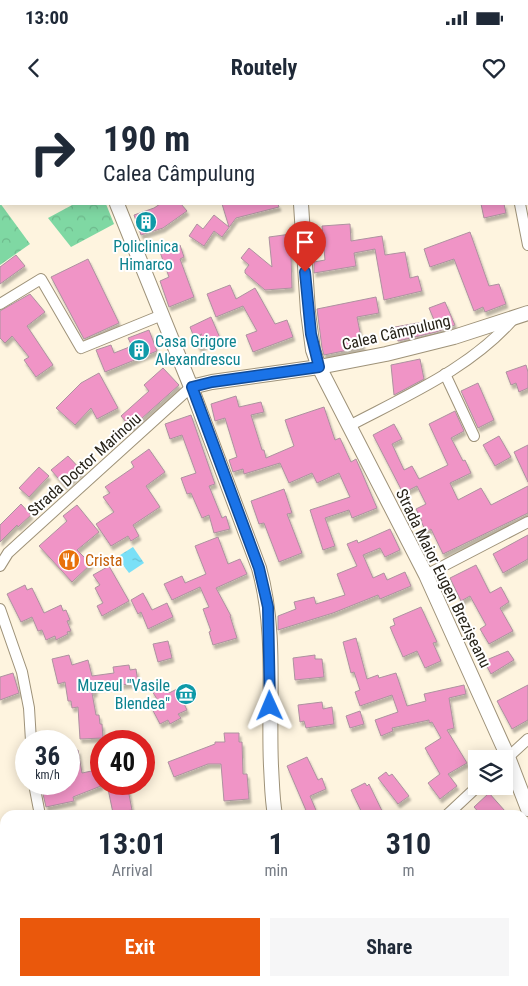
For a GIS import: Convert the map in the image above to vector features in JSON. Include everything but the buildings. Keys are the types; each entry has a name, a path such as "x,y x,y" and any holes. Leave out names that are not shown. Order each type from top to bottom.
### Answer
{"street":[{"path":"117,205 192,387 265,589 269,625 271,758 275,810"},
{"name":"Strada Maior Eugen Brezișeanu","path":"301,205 309,319 319,367 426,575 502,750"},
{"path":"520,205 528,245"},
{"path":"0,304 41,279 81,348 162,316"},
{"name":"Calea Câmpulung","path":"192,387 212,382 319,367 436,341 522,314"},
{"name":"Calea Câmpulung","path":"350,426 445,374 486,346 522,314"},
{"path":"445,374 474,436"},
{"name":"Strada Doctor Marinoiu","path":"0,566 8,553 192,387"},
{"path":"426,575 528,522"},
{"path":"0,609 22,672 29,708 30,730"},
{"path":"513,753 528,739"},
{"name":"Strada Maior Eugen Brezișeanu","path":"513,775 528,809"},
{"path":"36,795 39,810"},
{"path":"452,810 468,795"}],"green space":[{"path":"0,205 1,205 30,244 0,265"},
{"path":"72,205 106,205 114,224 71,247 48,218"}],"water":[{"path":"133,547 144,563 129,573 117,557"}],"place":[{"name":"Policlinica Himarco","path":"146,222"},
{"name":"Casa Grigore Alexandrescu","path":"139,350"},
{"name":"Crista","path":"69,560"},
{"name":"Muzeul \"Vasile Blendea\"","path":"186,694"}],"route":[{"path":"270,706 269,625 265,589 192,387 212,382 319,367 311,334 305,272"}]}
